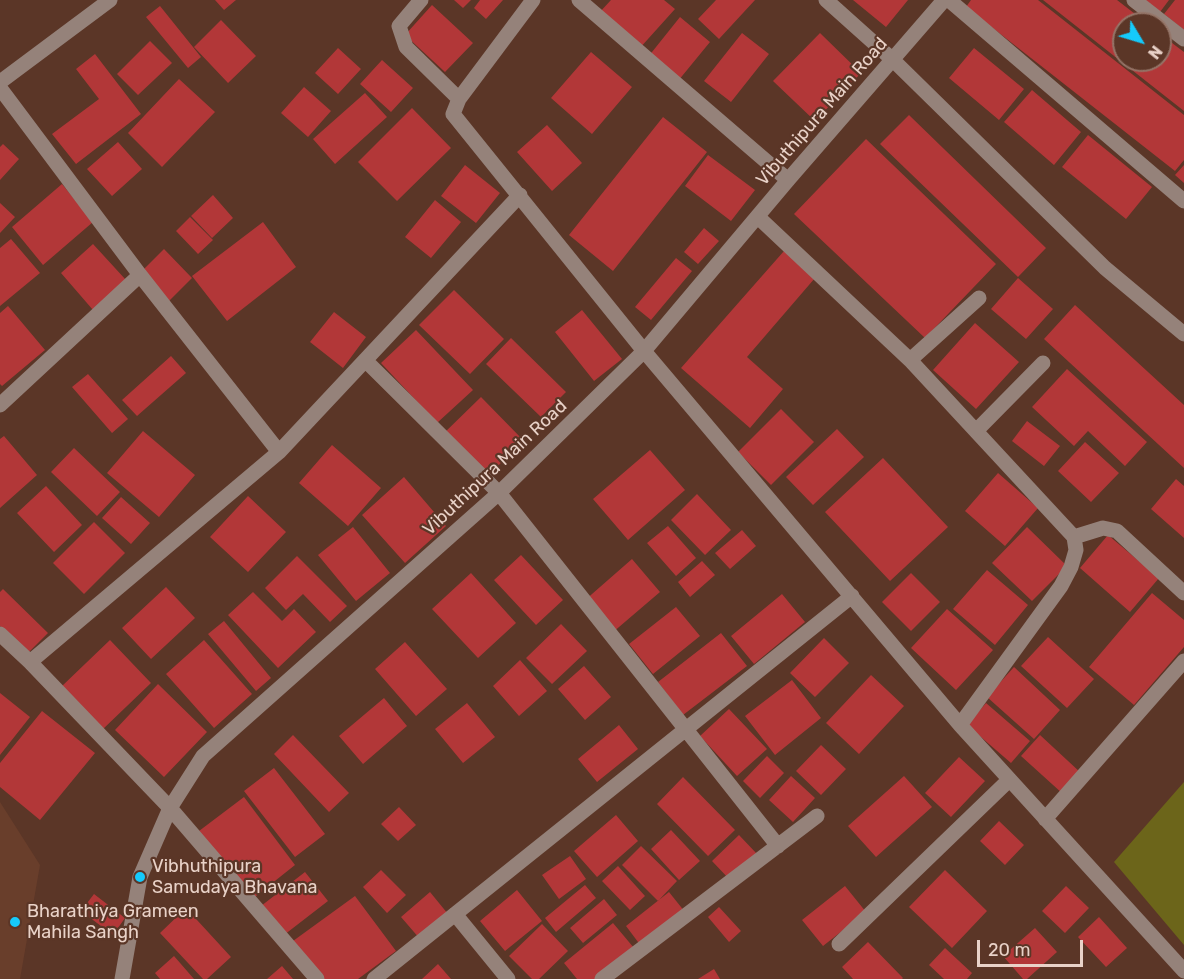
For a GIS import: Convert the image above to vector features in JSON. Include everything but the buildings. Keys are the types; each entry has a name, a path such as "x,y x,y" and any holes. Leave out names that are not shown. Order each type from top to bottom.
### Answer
{"street":[{"path":"0,82 110,0"},
{"path":"421,0 399,26 406,47 459,99"},
{"path":"533,0 459,99 453,114 645,351 960,725 1184,971"},
{"path":"579,0 788,180"},
{"path":"826,0 893,60 1105,268 1184,334"},
{"name":"Vibuthipura Main Road","path":"122,979 140,877 170,807 203,756 499,493 645,351 788,180 944,0"},
{"path":"950,0 1184,201"},
{"path":"1134,0 1184,39"},
{"path":"0,88 140,275 279,452"},
{"path":"30,662 279,452 520,195"},
{"path":"758,217 910,360 1074,537 1076,550 1071,567 1061,586 960,725"},
{"path":"0,405 140,275"},
{"path":"910,360 979,298"},
{"path":"365,360 499,493 778,846"},
{"path":"976,431 1043,363"},
{"path":"1074,537 1102,528 1117,531 1184,593"},
{"path":"374,979 852,596"},
{"path":"0,634 170,807 318,979"},
{"path":"1045,819 1184,661"},
{"path":"839,944 1010,780"},
{"path":"602,979 817,816"},
{"path":"455,914 508,979"}],"shaded area":[{"path":"1184,782 1184,945 1114,862"},
{"name":"Bharathiya Grameen Mahila Sangh","path":"0,802 40,865 20,979 0,979"}],"place":[{"name":"Vibhuthipura Samudaya Bhavana","path":"140,877"},
{"name":"Bharathiya Grameen Mahila Sangh","path":"15,922"}]}
